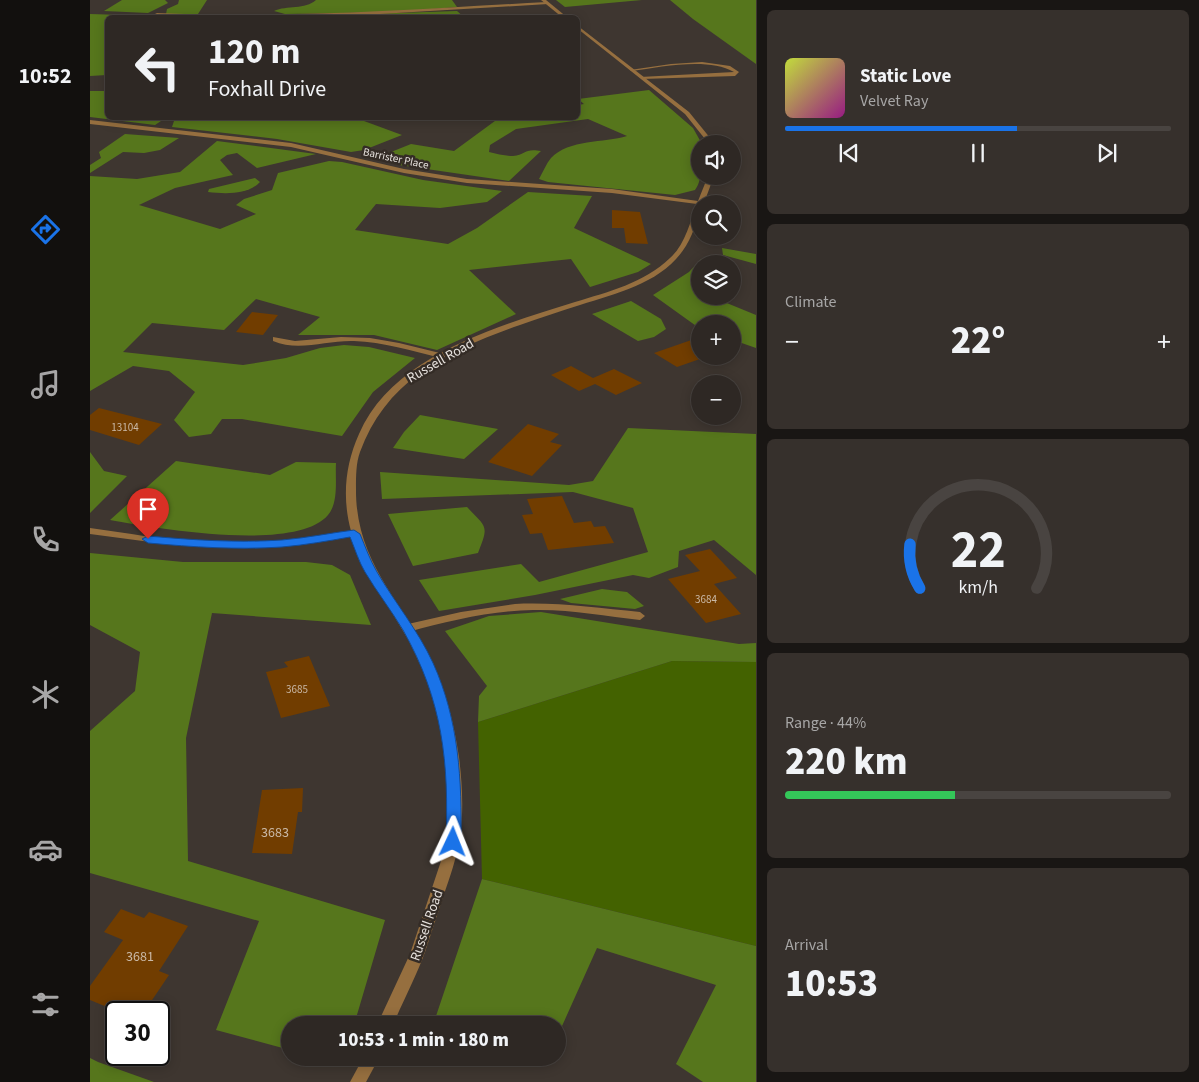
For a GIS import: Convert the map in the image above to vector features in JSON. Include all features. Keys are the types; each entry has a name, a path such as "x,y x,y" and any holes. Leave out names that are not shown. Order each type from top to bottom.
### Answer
{"street":[{"path":"303,15 372,14 545,1 562,15"},
{"path":"157,14 196,15"},
{"path":"580,29 687,113 705,135"},
{"path":"632,70 717,64 732,67 737,72 735,75 727,76 690,75 642,78"},
{"name":"Barrister Place","path":"90,122 291,145 404,171 467,181 612,191 691,203"},
{"name":"Russell Road","path":"389,1016 417,954 453,842 455,789 450,740 439,696 427,663 408,628 363,558 354,534 351,516 351,477 355,453 363,431 388,396 403,382 442,356 507,326 622,290 649,278 664,268 682,249 691,226"},
{"path":"276,339 289,344 299,344 333,339 357,339 411,348 442,356"},
{"path":"90,530 167,542 238,545 284,543 354,534"},
{"path":"408,628 486,611 527,607 552,607 640,616"},
{"path":"358,1082 367,1066"}],"green space":[{"path":"122,0 165,0 168,3 148,13 104,11"},
{"path":"179,0 207,0 198,14 166,14 167,9 178,4"},
{"path":"316,0 452,0 457,7 397,12 285,14 274,11 307,5"},
{"path":"556,0 642,0 565,7"},
{"path":"670,0 756,0 756,64 693,19"},
{"path":"457,11 462,15 334,15"},
{"path":"90,14 122,15 105,15 105,75 90,76"},
{"path":"649,90 693,128 697,135 691,135 691,185 698,185 695,190 675,195 548,182 539,179 546,165 558,152 587,142 627,136 588,119 516,129 490,145 489,152 507,156 531,150 541,151 509,181 399,165 383,160 381,156 411,144 454,151 496,120 580,120 580,105 584,104 580,99"},
{"path":"90,91 105,91 105,119 90,117"},
{"path":"114,120 162,120 155,125"},
{"path":"174,120 366,120 364,121 402,135 364,150 351,152 277,139 172,127"},
{"path":"125,134 179,138 160,150 144,153 123,152 90,173 90,165 101,158 99,152"},
{"path":"217,141 316,154 257,168 237,153 227,155 220,160 233,175 175,188 139,205 220,229 256,214 236,205 244,199 272,190 278,173 329,161 342,162 423,180 502,191 487,202 440,208 376,204 355,230 448,244 477,228 528,192 592,196 574,228 651,264 638,272 590,287 571,259 469,270 516,314 437,350 374,335 298,335 320,317 256,299 224,330 152,323 123,352 243,365 286,358 320,348 344,345 369,347 415,358 373,392 342,436 242,419 222,419 211,434 189,437 174,420 195,392 169,371 133,366 90,391 90,176 137,179 180,172"},
{"path":"255,178 260,182 243,191 229,193 208,192 209,189"},
{"path":"722,248 756,254 756,264 741,260 741,255 723,255"},
{"path":"691,270 691,305 732,305 756,315 756,348 741,343 741,315 691,315 691,322 653,295"},
{"path":"631,301 661,319 666,329 654,337 638,341 592,314"},
{"path":"420,415 498,429 464,459 393,448 404,432"},
{"path":"628,428 756,434 756,575 714,540 679,551 678,567 649,578 633,575 535,595 439,611 419,580 521,564 539,582 648,552 633,508 573,492 382,499 380,472 569,485 593,481"},
{"path":"90,452 104,471 127,476 90,513"},
{"path":"176,461 270,475 296,462 336,463 334,504 328,515 311,526 287,533 224,535 159,528 110,520"},
{"path":"467,507 484,527 484,537 478,553 413,566 388,514"},
{"path":"90,553 183,562 306,562 332,565 350,575 371,625 212,613 186,738 188,861 385,920 357,1016 281,1016 281,1048 216,1030 259,921 90,873 90,731 135,691 140,652 90,625"},
{"path":"602,589 627,592 644,606 635,609 571,603 560,599"},
{"path":"541,612 739,644 756,643 756,662 672,661 478,722 479,696 487,686 445,631 489,616"},
{"path":"672,661 756,662 756,946 482,879 478,722"},
{"path":"482,879 756,946 756,1082 703,1082 676,1064 716,985 597,948 566,1017 436,1016"},
{"path":"90,1058 105,1066 154,1082 90,1082"}],"building":[{"path":"612,210 640,212 648,244 626,243 624,228 612,228"},
{"path":"252,312 278,315 263,335 236,332"},
{"path":"691,340 691,362 677,367 654,353"},
{"path":"571,366 593,378 614,369 642,383 616,395 595,384 579,391 551,375"},
{"path":"99,408 162,424 139,445 90,430 90,415"},
{"path":"528,424 559,434 550,442 562,445 532,476 488,462"},
{"path":"562,496 574,523 591,521 594,527 605,526 614,543 548,550 542,533 530,534 522,515 533,514 527,499"},
{"path":"710,549 737,578 714,584 741,614 706,623 668,579 700,571 685,555"},
{"path":"309,656 330,706 281,718 266,672 288,667 284,662"},
{"path":"303,788 302,812 298,812 292,854 252,853 262,790"},
{"path":"121,909 144,918 149,912 188,926 159,971 169,975 151,1001 105,1001 105,1006 90,1000 90,986 123,940 104,932"}],"route":[{"path":"148,539 202,545 238,545 284,543 354,534 370,571 408,628 427,663 439,696 450,740 455,789 453,842"}]}
